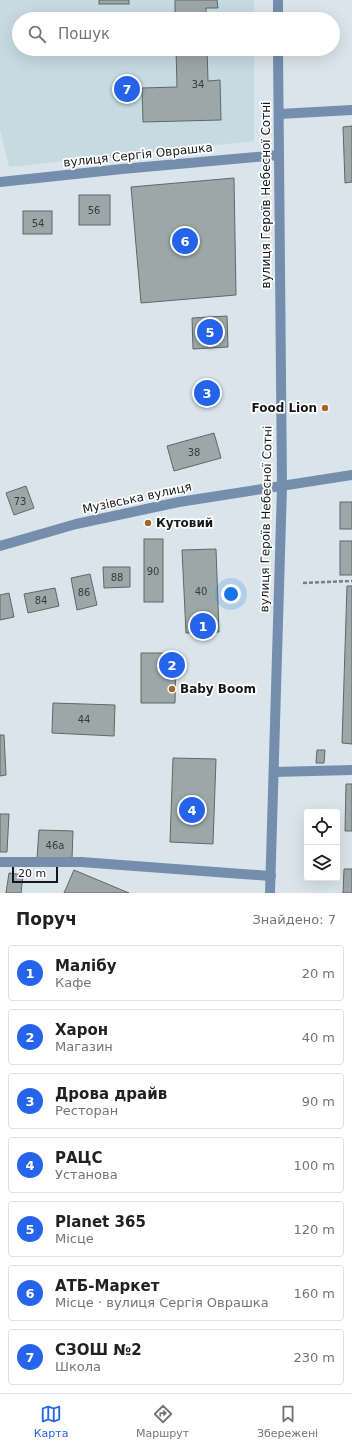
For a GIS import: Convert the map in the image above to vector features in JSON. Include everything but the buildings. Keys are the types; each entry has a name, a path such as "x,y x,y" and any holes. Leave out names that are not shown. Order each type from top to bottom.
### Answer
{"street":[{"path":"278,0 278,12"},
{"name":"вулиця Героїв Небесної Сотні","path":"270,893 282,486 278,56"},
{"path":"279,114 352,110"},
{"name":"вулиця Сергія Оврашка","path":"0,182 279,155"},
{"name":"Музівська вулиця","path":"0,546 76,524 179,502 352,476"},
{"path":"274,772 352,770"},
{"path":"0,862 81,862 270,876"}],"path":[{"path":"303,583 352,581"}],"shaded area":[{"path":"0,0 254,0 254,12 12,12 12,56 254,56 254,141 9,167 0,130"}],"place":[{"name":"СЗОШ №2","path":"127,89"},
{"name":"АТБ-Маркет","path":"185,241"},
{"name":"Planet 365","path":"210,332"},
{"name":"Дрова драйв","path":"207,393"},
{"name":"Food Lion","path":"325,408"},
{"name":"Кутовий","path":"148,523"},
{"name":"Малібу","path":"203,626"},
{"name":"Харон","path":"172,665"},
{"name":"Baby Boom","path":"172,689"},
{"name":"РАЦС","path":"192,810"}]}
